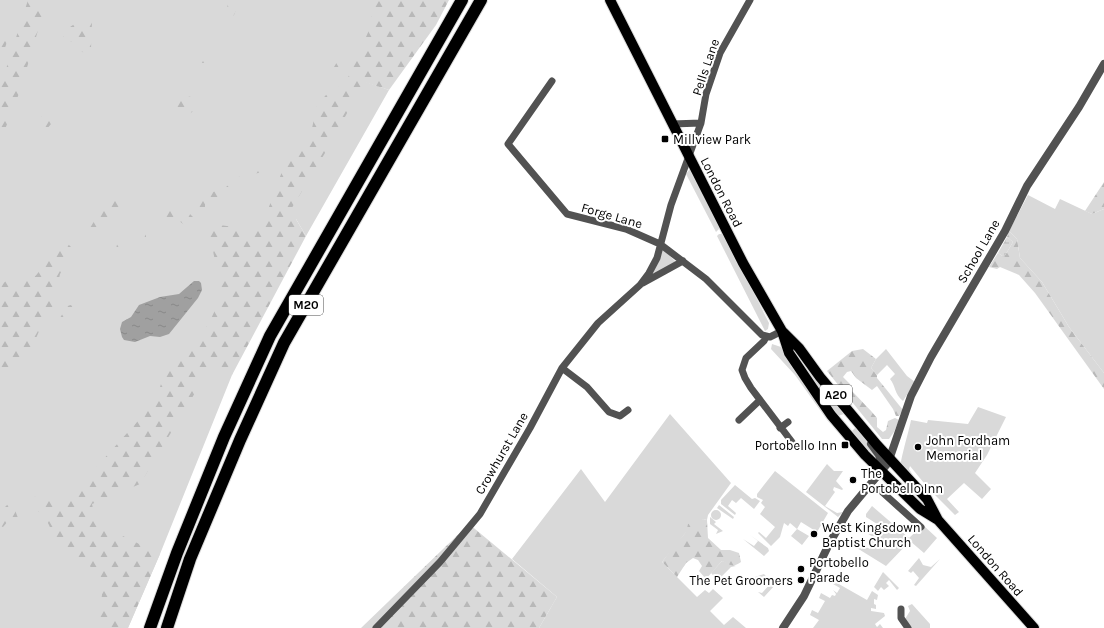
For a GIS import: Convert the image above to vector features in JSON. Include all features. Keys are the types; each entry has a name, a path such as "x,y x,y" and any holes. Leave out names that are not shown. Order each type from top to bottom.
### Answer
{"highway":[{"name":"M20","path":"150,628 176,553 221,444 270,336 462,0"},
{"name":"M20","path":"167,628 190,559 240,440 284,344 481,0"}],"main road":[{"name":"London Road","path":"610,0 750,275 782,331 789,353 817,396 840,426 885,466 927,499 925,509"},
{"name":"London Road","path":"782,331 799,348 854,416 885,466 972,556 1034,628"}],"street":[{"name":"Pells Lane","path":"689,156 701,123 706,94 720,53 750,0"},
{"name":"School Lane","path":"885,466 911,396 931,357 1005,231 1027,186 1102,70 1104,64"},
{"name":"Forge Lane","path":"552,81 508,144 566,214 626,229 660,244 706,279 758,331 766,337"},
{"path":"672,124 701,123"},
{"name":"Crowhurst Lane","path":"640,285 655,263 689,156"},
{"name":"Crowhurst Lane","path":"376,628 440,562 480,514 530,428 562,368 598,323 640,285 683,261"},
{"path":"782,331 766,337 764,341 746,358 742,367 745,378 780,428 792,442"},
{"path":"562,368 586,387 609,412 620,416 628,410"},
{"path":"739,420 760,400"},
{"path":"780,428 788,422"},
{"path":"783,628 804,596 829,544 848,511 862,491 885,466"},
{"path":"881,491 918,524 925,509"},
{"path":"901,609 901,618 908,628"}],"green space":[{"path":"0,0 418,0 366,82 389,90 306,236 296,219 235,286 249,324 232,375 160,554 128,628 0,628"},
{"path":"28,0 47,0 20,91 0,142 0,88"},
{"path":"228,0 240,0 234,15 231,17 227,12"},
{"path":"373,0 449,0 436,25 389,90 364,82 328,148 287,216 296,219 306,236 232,375 210,368 140,484 92,504 96,523 160,554 128,628 97,628 102,595 100,573 82,561 71,550 55,549 53,535 49,524 37,510 31,506 32,496 61,504 155,402 162,381 185,347 198,337 209,323 217,306 221,290 213,251 205,240 206,229 212,224 249,229 266,215 284,166 311,133 317,105 326,95 346,82 370,28"},
{"path":"354,8 359,10 358,18 352,23 352,12"},
{"path":"87,19 92,21 91,48 84,53 74,42 62,40 65,32 71,26"},
{"path":"1,30 7,30 7,37 6,46 0,55"},
{"path":"203,49 208,51 210,56 208,61 203,63 198,61 196,56 198,51"},
{"path":"340,57 343,62 328,84 325,82"},
{"path":"180,97 191,97 194,111 185,116 178,115 176,108 177,102"},
{"path":"45,113 51,118 51,124 46,130 39,127 42,114"},
{"path":"28,149 31,151 29,157 24,162 22,157"},
{"path":"260,160 265,161 262,172 254,174 245,182 219,198 209,199 205,203 205,215 202,218 197,209 197,198 226,187"},
{"path":"689,170 691,171 720,228 716,232 686,174"},
{"path":"1104,182 1104,209 1092,214 1085,211"},
{"path":"1028,195 1055,209 1060,199 1092,214 1104,209 1104,373 1069,327 1042,282 1020,258 1017,239 1009,231"},
{"path":"114,198 118,200 120,206 117,215 108,226 96,234 91,231 90,228 106,202"},
{"path":"164,209 172,210 180,216 183,213 190,214 193,217 192,223 188,226 177,219 173,223 168,223 162,217"},
{"path":"1009,231 1017,239 1020,258 1042,282 1069,327 1104,373 1104,389 1035,293 1019,275 1000,267 997,269 989,267 998,253 1004,257 1013,242 1007,237"},
{"path":"144,232 146,235 146,240 142,244 138,240 140,234"},
{"path":"719,234 724,234 769,323 768,329 765,331 717,236"},
{"path":"1007,237 1013,242 1004,257 998,253"},
{"path":"121,242 126,247 121,252 116,247"},
{"path":"64,243 71,247 65,266 60,274 52,310 40,329 33,345 0,386 0,286 6,281 25,281 36,276 52,250"},
{"path":"661,250 665,251 676,262 651,276"},
{"path":"71,305 73,308 69,321 63,321 60,318 67,306"},
{"path":"772,344 781,347 830,424 795,375 771,349"},
{"path":"863,349 876,359 871,368 877,375 877,378 903,410 899,416 896,416 893,409 877,386 872,390 856,378 851,371 847,372 843,377 852,386 852,391 877,418 877,427 883,432 886,430 888,421 895,418 899,420 889,439 882,439 827,371 852,351"},
{"path":"886,349 907,376 915,382 903,401 898,396 890,379 895,374 887,365 877,375 871,368 876,359"},
{"path":"802,363 847,413 838,416"},
{"path":"978,407 1006,417 987,455 975,473 991,489 982,499 964,483 947,499 959,512 955,515 928,488 910,466 909,469 914,477 904,470 901,464 902,457 911,420 927,423 928,420 968,424"},
{"path":"670,414 731,483 708,515 707,520 703,519 687,531 662,562 697,597 705,590 709,593 713,589 723,598 710,611 724,625 733,617 746,628 539,628 557,597 512,559 581,469 605,502"},
{"path":"857,426 877,458 874,458 850,433"},
{"path":"827,464 834,471 843,471 836,481 843,489 834,487 833,490 835,492 825,506 837,513 843,512 838,517 806,492"},
{"path":"775,471 828,513 817,532 801,522 797,529 790,523 788,526 784,523 780,537 771,546 758,533 759,532 766,538 775,527 760,514 765,507 761,503 763,500 757,497 757,494"},
{"path":"735,485 752,499 755,498 760,501 754,509 741,498 736,503 732,500 728,506 736,513 735,515 721,504 721,500"},
{"path":"8,504 13,505 18,518 9,520 3,527 0,526 0,512"},
{"path":"719,505 734,517 733,519 717,508"},
{"path":"872,506 909,538 923,525 937,538 924,553 910,541 886,566 852,545 862,549 864,546 870,549 873,543 871,541 873,537 859,528 871,534 877,524 866,517 866,514"},
{"path":"716,510 721,515 716,520 711,515"},
{"path":"710,517 716,522 714,524 723,531 716,534 718,530 710,524"},
{"path":"703,519 707,520 708,538 721,550 730,550 739,553 741,562 734,565 729,565 722,561 706,579 699,571 702,566 698,560 693,558 686,563 677,577 662,562 685,533 688,524"},
{"path":"469,524 557,597 539,628 361,628"},
{"path":"797,529 809,536 802,545 791,536"},
{"path":"750,535 768,548 769,551 764,556 743,539 754,546 758,541"},
{"path":"919,558 923,565 931,567 940,559 916,586 914,585 919,578 913,571 911,573 908,571"},
{"path":"722,561 736,566 731,567 718,580 711,573"},
{"path":"883,572 899,588 897,590 889,580 886,583 889,586 884,590 881,587 878,591 874,587"},
{"path":"764,574 770,581 764,587 752,578"},
{"path":"830,579 867,600 872,591 878,595 877,600 874,599 876,609 871,608 871,611 884,613 885,616 875,624 877,627 880,624 883,628 813,628 819,620 810,615 812,610 818,613 825,601 819,598 821,593 830,598 832,595 835,596 836,594 833,590 837,593 840,588 828,581"},
{"path":"772,582 775,585 764,597 758,592 762,593"},
{"path":"912,604 930,624 930,628 911,628 905,619 910,611 908,606"}],"water":[{"path":"194,281 199,281 201,283 202,290 198,298 169,334 160,337 150,336 135,342 124,340 120,329 122,322 131,317 139,305 160,297 179,294"}],"place":[{"name":"Millview Park","path":"665,139"},
{"name":"Portobello Inn","path":"845,445"},
{"name":"John Fordham Memorial","path":"918,447"},
{"name":"The Portobello Inn","path":"853,480"},
{"name":"West Kingsdown Baptist Church","path":"814,534"},
{"name":"Portobello Parade","path":"801,569"},
{"name":"The Pet Groomers","path":"801,580"}]}
